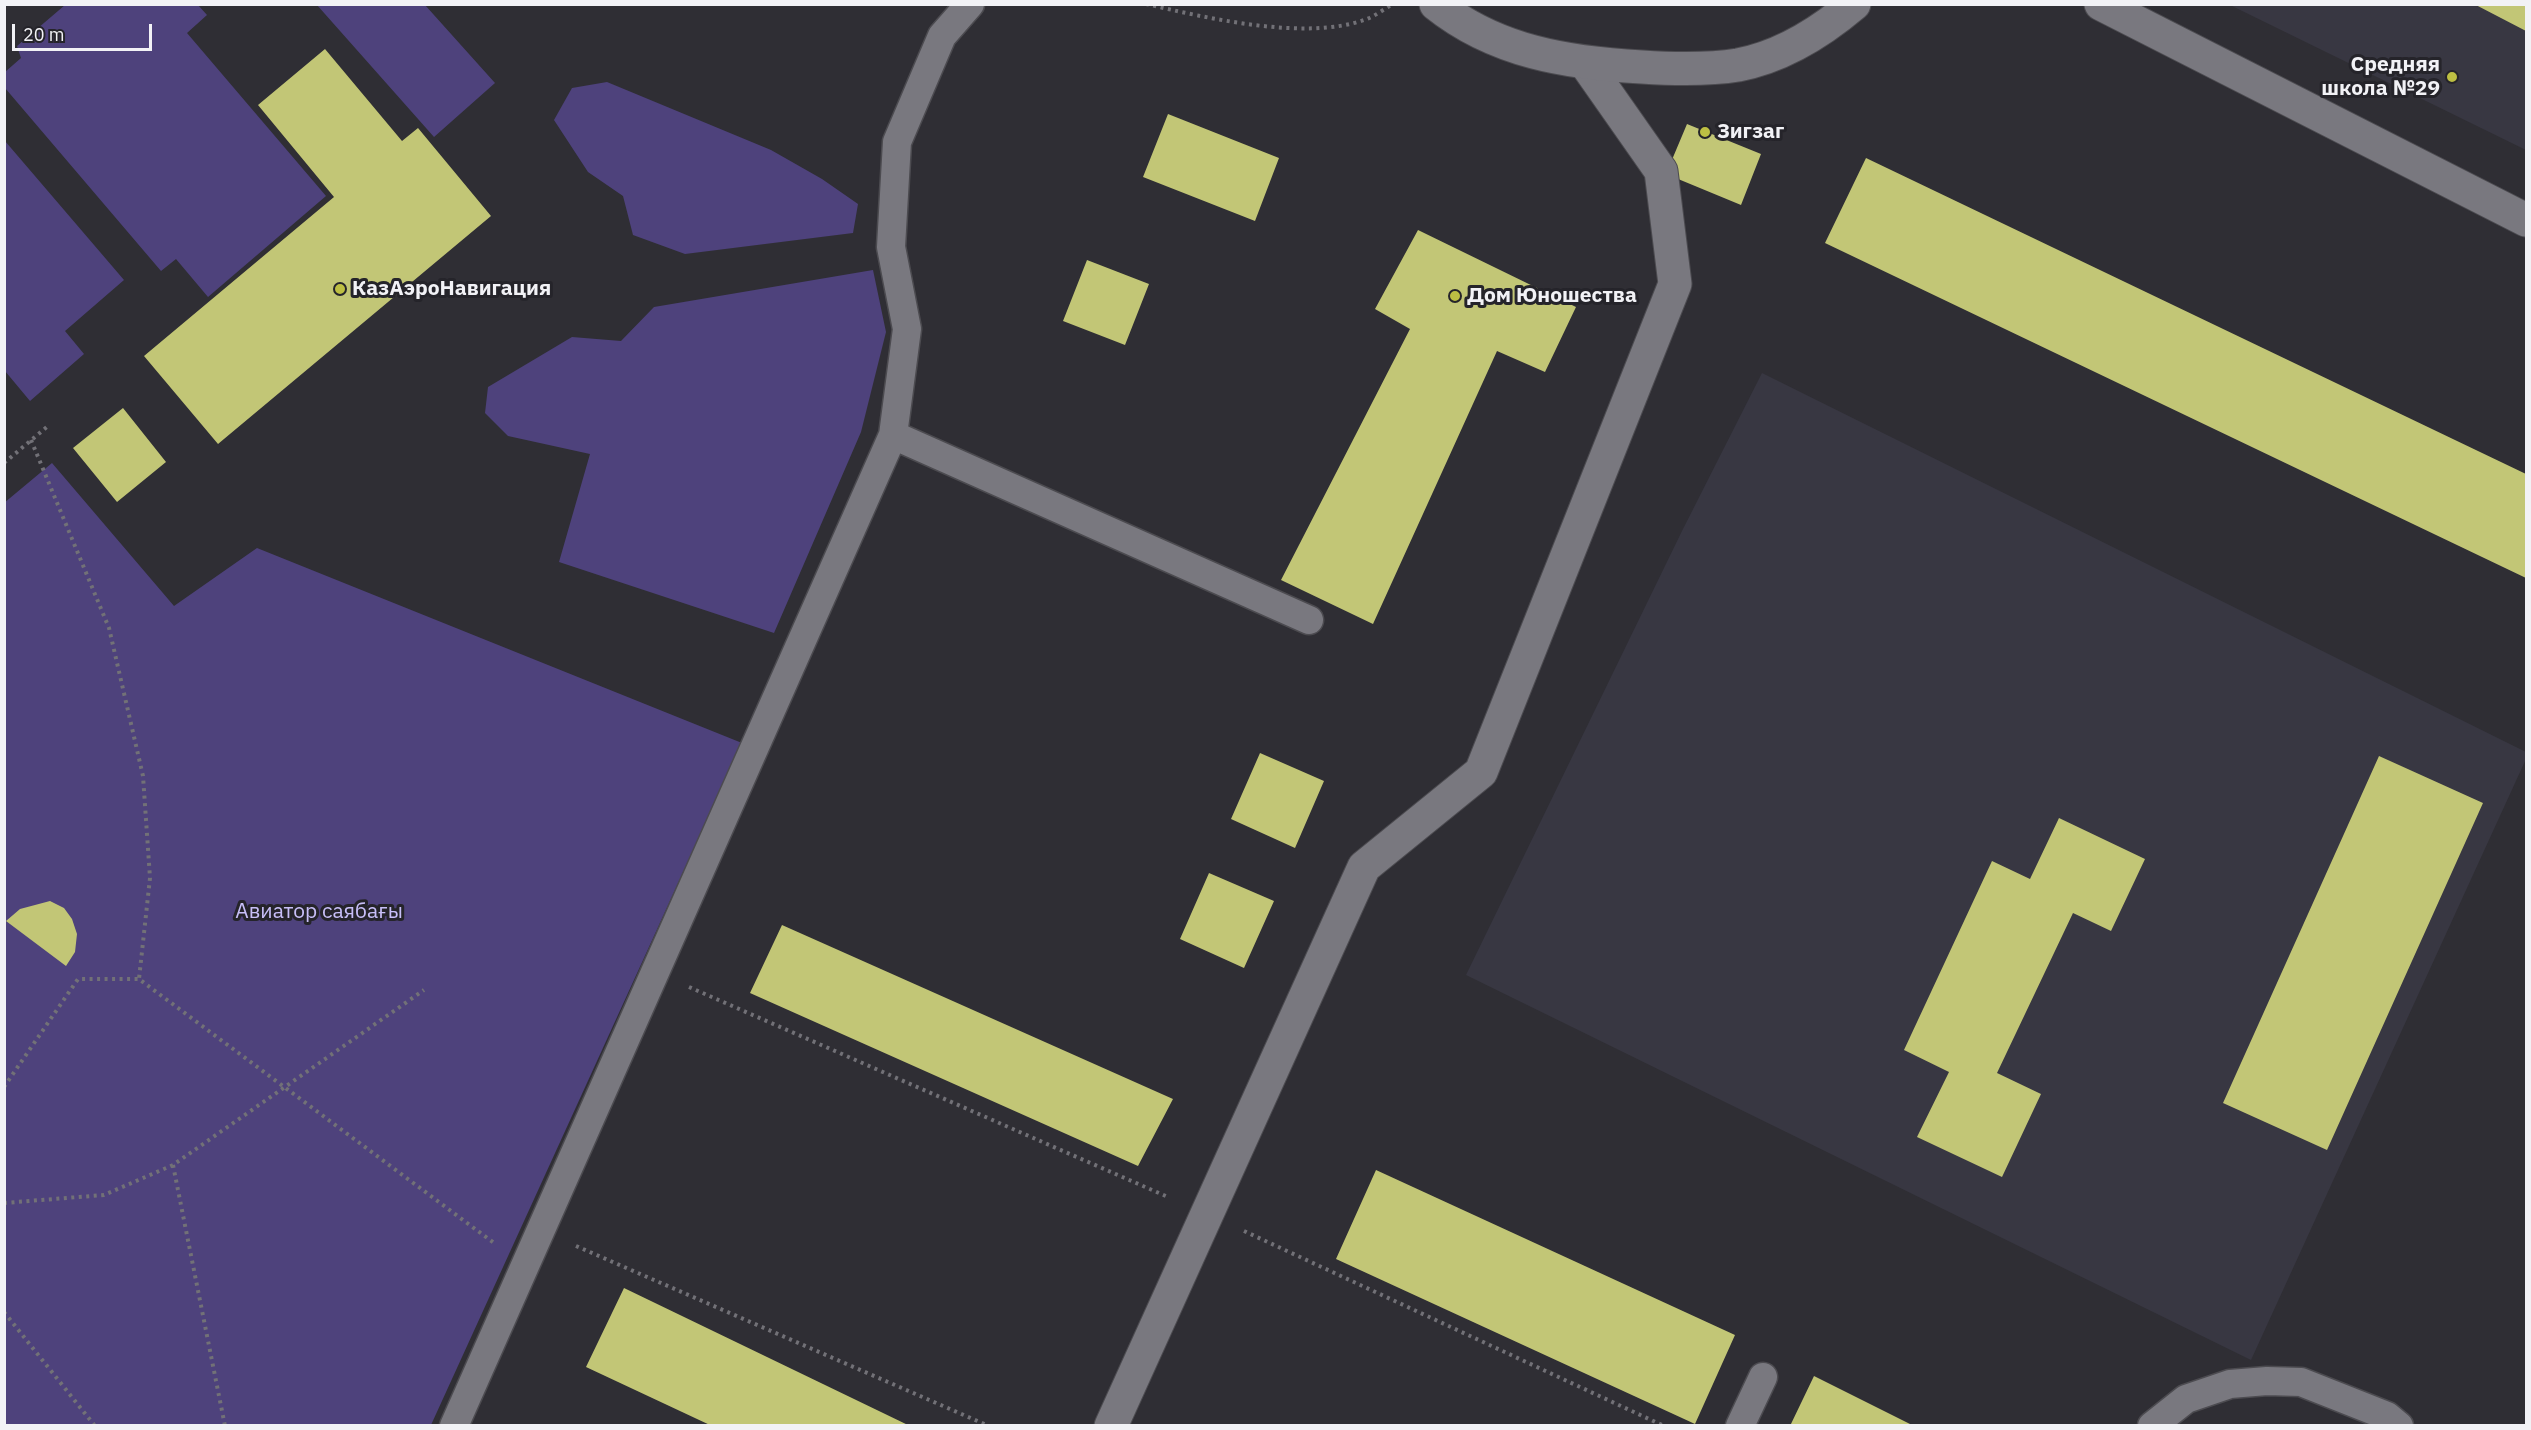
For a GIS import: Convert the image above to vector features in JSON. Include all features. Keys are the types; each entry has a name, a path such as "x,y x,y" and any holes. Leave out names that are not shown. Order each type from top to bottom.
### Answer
{"street":[{"path":"1436,4 1452,17 1495,39 1539,56 1586,64 1668,69 1738,65 1787,48 1817,33 1854,4"},
{"path":"2101,4 2526,220"},
{"path":"1111,1425 1364,867 1481,772 1675,284 1661,171 1586,64"}],"lane":[{"path":"454,1425 542,1231 893,435 907,329 891,247 897,142 942,36 970,4"},
{"path":"893,435 1309,620"},
{"path":"1740,1425 1763,1377"},
{"path":"2152,1425 2186,1399 2230,1384 2267,1381 2301,1382 2317,1387 2387,1416 2399,1425"}],"path":[{"path":"1146,4 1214,20 1316,29 1365,20 1393,4"},
{"path":"4,463 48,426"},
{"path":"31,440 109,628 143,776 150,878 139,979"},
{"path":"655,973 1207,1214 1664,1425"},
{"path":"4,1088 78,979 139,979 526,1267"},
{"path":"4,1203 104,1195 173,1165 424,990"},
{"path":"173,1165 225,1425"},
{"path":"542,1231 989,1425"},
{"path":"4,1312 96,1425"}],"shaded area":[{"name":"Средняя школа №29","path":"2230,5 2526,5 2526,150"},
{"path":"1762,373 2526,752 2526,759 2251,1360 1466,975 1682,531"}],"green space":[{"path":"65,5 198,5 207,15 187,33 326,196 208,297 176,259 161,271 5,88 5,72 21,58 17,46"},
{"path":"317,5 425,5 495,83 434,137"},
{"path":"607,82 771,150 822,179 858,204 853,233 685,254 633,235 623,196 588,172 554,120 572,88"},
{"path":"5,141 124,280 65,331 84,354 30,401 5,371"},
{"path":"873,270 886,332 861,432 774,633 559,562 590,454 508,436 485,413 488,387 572,337 621,341 654,307"},
{"name":"Авиатор саябағы","path":"52,463 174,606 257,548 742,743 431,1425 5,1425 4,503"}],"building":[{"path":"2474,4 2526,4 2526,31"},
{"path":"325,49 402,141 418,128 491,216 218,444 144,356 334,197 258,105"},
{"path":"1168,114 1279,158 1255,221 1143,177"},
{"path":"1687,124 1761,154 1741,205 1666,174"},
{"path":"1866,158 2526,474 2526,578 1825,243"},
{"path":"1418,230 1576,307 1545,372 1497,351 1373,624 1281,580 1410,329 1375,309"},
{"path":"1087,260 1149,284 1125,345 1063,321"},
{"path":"123,408 166,462 117,502 73,448"},
{"path":"1260,753 1324,781 1295,848 1231,819"},
{"path":"2379,756 2483,803 2327,1150 2223,1103"},
{"path":"2059,818 2145,859 2111,931 2073,913 1997,1073 2041,1094 2002,1177 1917,1137 1949,1072 1904,1050 1992,861 2030,879"},
{"path":"1209,873 1274,901 1244,968 1180,939"},
{"path":"50,901 64,908 72,919 77,934 75,952 66,966 6,921 20,909"},
{"path":"782,925 1173,1099 1138,1166 750,993"},
{"path":"1376,1170 1735,1335 1695,1424 1336,1259"},
{"path":"624,1288 910,1426 712,1426 586,1367"},
{"path":"1814,1376 1914,1426 1790,1426"}],"place":[{"name":"Средняя школа №29","path":"2452,77"},
{"name":"Зигзаг","path":"1705,132"},
{"name":"КазАэроНавигация","path":"340,289"},
{"name":"Дом Юношества","path":"1455,296"}]}
